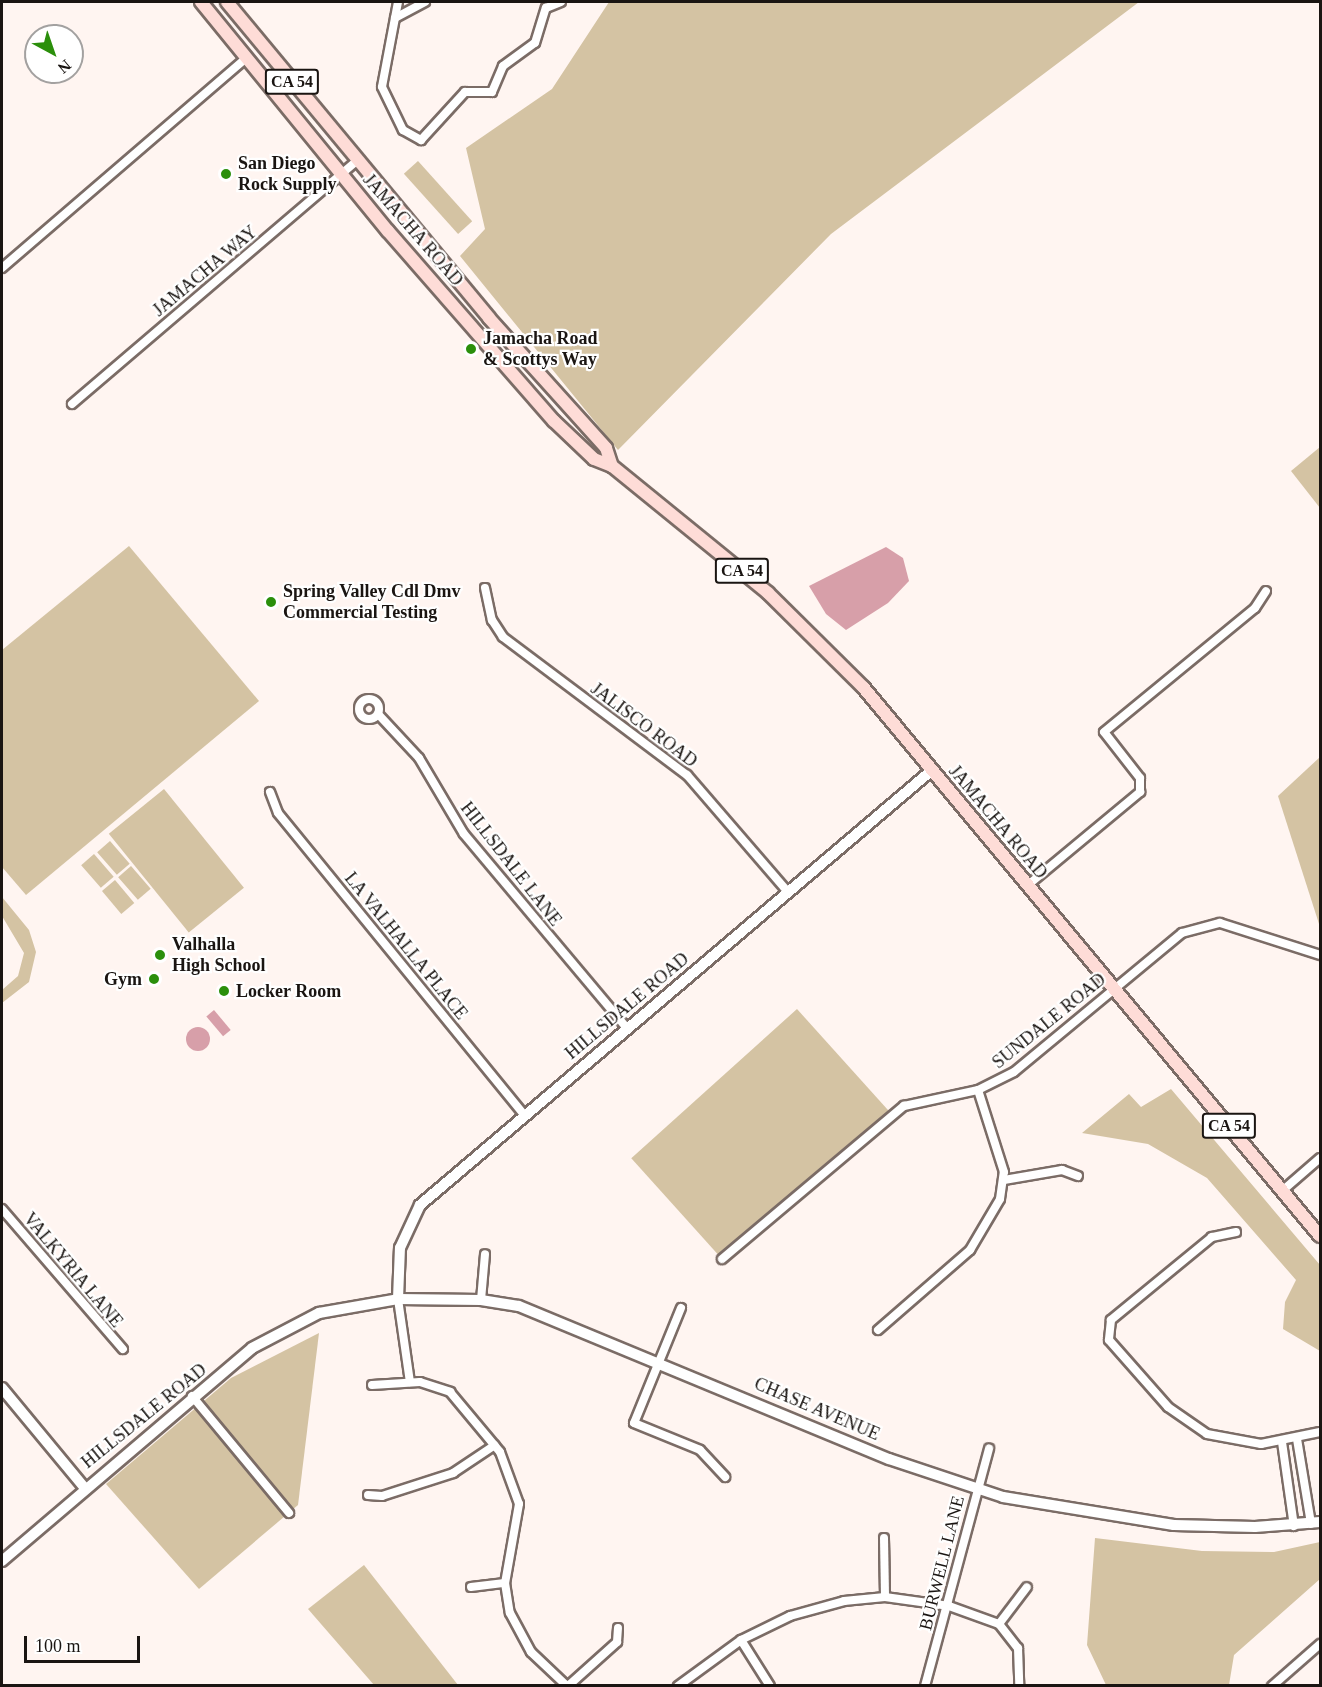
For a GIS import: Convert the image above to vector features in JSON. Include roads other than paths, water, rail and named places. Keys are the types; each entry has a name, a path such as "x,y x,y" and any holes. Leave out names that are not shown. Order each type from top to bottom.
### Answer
{"main road":[{"name":"JAMACHA ROAD","path":"201,2 342,176 554,421 594,459 612,466 816,636 1115,987 1320,1236"},
{"name":"JAMACHA ROAD","path":"227,2 455,278 606,448 612,466"},
{"path":"454,303 455,278"},
{"name":"HILLSDALE ROAD","path":"398,1299 400,1248 420,1205 932,770"},
{"name":"CHASE AVENUE","path":"319,1313 398,1299 481,1300 551,1317 657,1359 889,1459 976,1489 1174,1525 1294,1526 1316,1523"},
{"name":"HILLSDALE ROAD","path":"2,1561 191,1395 252,1348 319,1313"},
{"path":"2,1388 84,1487"}],"street":[{"path":"398,2 381,87 403,130 421,140 465,92 492,92 503,66 535,43 546,8 561,2"},
{"path":"394,18 425,2"},
{"path":"2,268 245,59"},
{"name":"JAMACHA WAY","path":"72,404 357,161"},
{"name":"JALISCO ROAD","path":"485,588 492,620 502,637 687,775 788,892"},
{"path":"1028,885 1140,792 1140,777 1104,732 1255,608 1266,591"},
{"name":"HILLSDALE LANE","path":"378,714 419,758 464,834 627,1028"},
{"name":"LA VALHALLA PLACE","path":"270,792 278,813 524,1115"},
{"name":"SUNDALE ROAD","path":"722,1258 904,1106 978,1090 1014,1072 1182,933 1208,924 1234,927 1320,955"},
{"path":"878,1329 970,1250 1000,1199 1004,1180 978,1090"},
{"path":"1281,1191 1320,1158"},
{"path":"1004,1180 1062,1170 1077,1176"},
{"name":"VALKYRIA LANE","path":"3,1213 123,1349"},
{"path":"1236,1232 1212,1237 1111,1320 1106,1334 1168,1407 1196,1428 1239,1443 1282,1442 1320,1432"},
{"path":"481,1300 485,1254"},
{"path":"398,1299 410,1382"},
{"path":"681,1308 657,1359 634,1423 700,1450 725,1477"},
{"path":"372,1385 410,1382 450,1392 495,1445 511,1472 519,1504 505,1583 524,1643 567,1686 617,1642 618,1628"},
{"path":"191,1395 289,1513"},
{"path":"1297,1439 1316,1523"},
{"path":"1282,1442 1294,1526"},
{"path":"368,1495 382,1496 453,1473 495,1445"},
{"name":"BURWELL LANE","path":"925,1686 949,1606 976,1489 989,1448"},
{"path":"884,1538 885,1597"},
{"path":"471,1587 505,1583"},
{"path":"999,1624 1027,1587"},
{"path":"678,1686 741,1640 807,1610 885,1597 949,1606 999,1624 1020,1655 1019,1686"},
{"path":"741,1640 770,1686"},
{"path":"1272,1686 1320,1644"}],"place":[{"name":"San Diego Rock Supply","path":"226,174"},
{"name":"Jamacha Road & Scottys Way","path":"471,349"},
{"name":"Spring Valley Cdl Dmv Commercial Testing","path":"271,602"},
{"name":"Valhalla High School","path":"160,955"},
{"name":"Gym","path":"154,979"},
{"name":"Locker Room","path":"224,991"}]}
